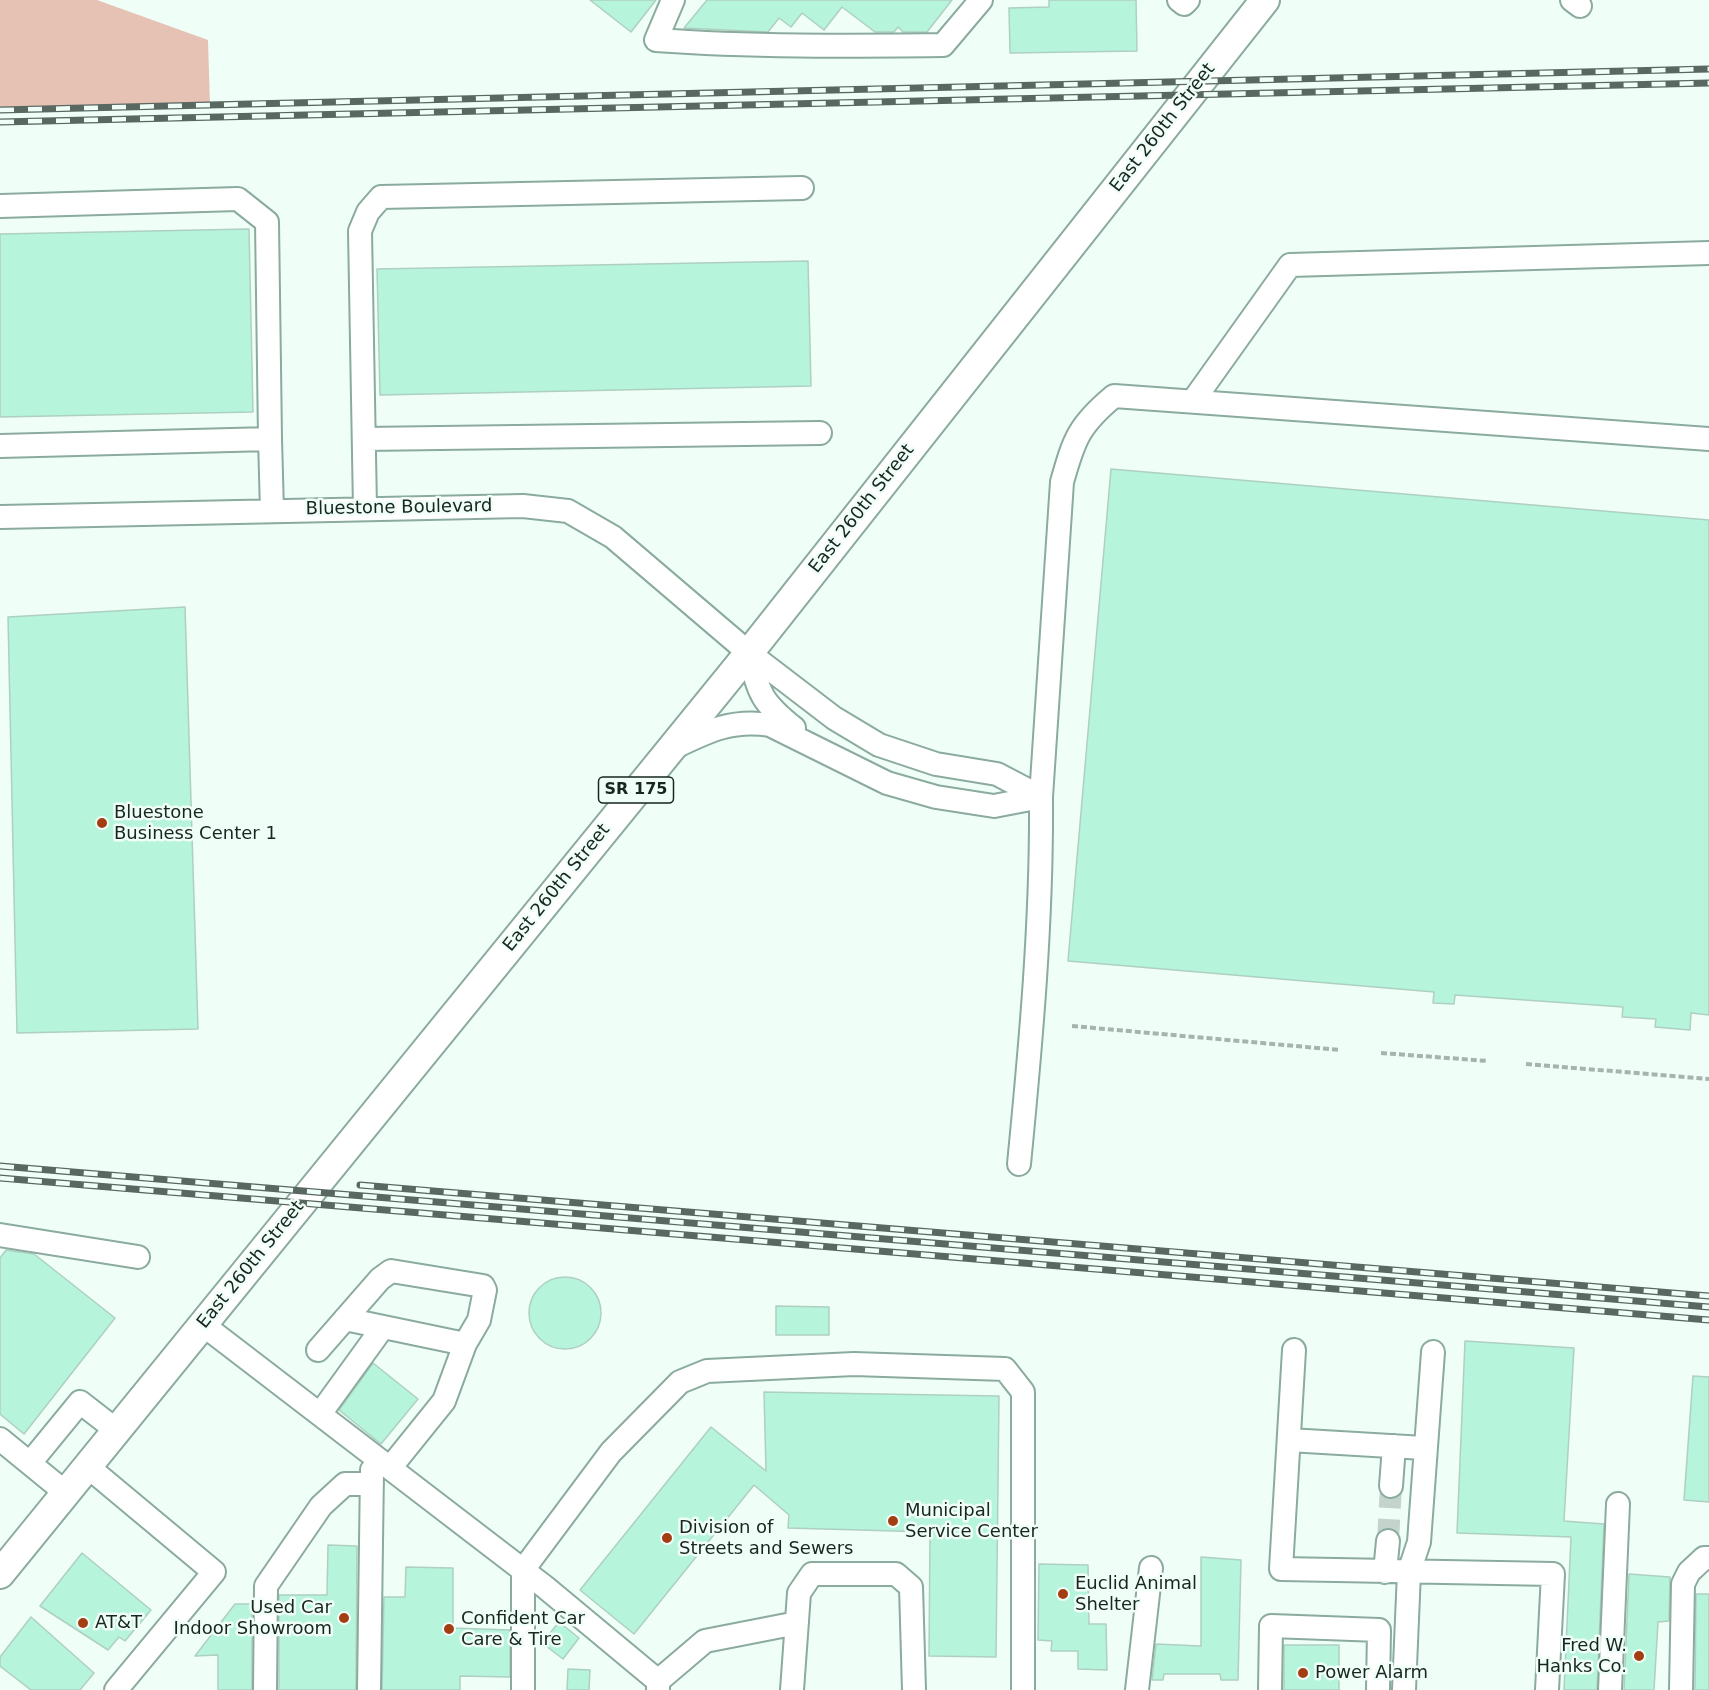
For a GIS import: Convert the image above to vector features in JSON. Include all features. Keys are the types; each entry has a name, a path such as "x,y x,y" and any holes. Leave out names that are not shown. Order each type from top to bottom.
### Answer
{"main road":[{"name":"East 260th Street","path":"0,1574 748,653 1265,0"}],"street":[{"path":"673,0 656,40 713,44 845,46 943,45 981,0"},
{"path":"1179,0 1184,4 1188,0"},
{"path":"365,509 360,231 368,212 381,198 802,188"},
{"path":"0,206 238,199 267,222 272,511"},
{"path":"1193,401 1290,265 1709,253"},
{"path":"1019,1164 1036,940 1041,797 1062,482 1073,441 1092,414 1114,396 1709,439"},
{"path":"364,439 820,433"},
{"path":"0,446 270,439"},
{"name":"Bluestone Boulevard","path":"0,517 524,506 568,511 613,537 748,653 834,718 879,745 936,764 997,774 1041,797"},
{"path":"748,653 759,694 769,708 825,753"},
{"path":"668,750 732,723 753,722 770,725 886,783 936,797 994,806 1041,797"},
{"path":"0,1235 138,1257"},
{"path":"318,1350 380,1279 391,1271 483,1286 485,1290 479,1320 465,1344 444,1401 390,1468"},
{"path":"345,1319 465,1344"},
{"path":"202,1324 523,1570 658,1685 705,1641 797,1623"},
{"path":"320,1414 383,1327"},
{"path":"1294,1350 1281,1569 1553,1574 1548,1690"},
{"path":"1404,1690 1409,1572 1419,1542 1424,1448 1433,1352"},
{"path":"523,1690 523,1570 611,1452 680,1382 707,1371 854,1364 1005,1369 1023,1392 1023,1690"},
{"path":"30,1463 80,1402 116,1430"},
{"path":"0,1438 66,1493"},
{"path":"1289,1440 1424,1448"},
{"path":"1391,1486 1394,1446"},
{"path":"369,1690 372,1454"},
{"path":"87,1466 214,1572 116,1690"},
{"path":"265,1690 266,1586 329,1498 345,1484 372,1484"},
{"path":"1610,1690 1618,1504"},
{"path":"1385,1572 1388,1541"},
{"path":"1681,1690 1683,1584 1689,1572 1704,1558 1709,1558"},
{"path":"1137,1690 1151,1568"},
{"path":"792,1690 800,1593 812,1574 896,1574 911,1587 914,1690"},
{"path":"1270,1690 1271,1626 1379,1630 1378,1690"}],"path":[{"path":"1072,1026 1341,1050"},
{"path":"1381,1053 1488,1061"},
{"path":"1526,1064 1709,1079"}],"shaded area":[{"path":"0,0 97,0 208,40 210,105 0,110"}],"building":[{"path":"590,0 656,0 631,32"},
{"path":"707,0 952,0 927,32 903,32 898,27 894,32 875,32 842,7 824,30 802,13 791,27 779,18 768,32 684,28"},
{"path":"1049,0 1136,0 1137,51 1010,53 1009,8 1049,7"},
{"path":"249,229 253,412 0,417 0,234"},
{"path":"808,261 811,386 380,395 377,269"},
{"path":"1111,469 1709,520 1709,1015 1691,1013 1690,1030 1655,1027 1656,1019 1622,1017 1623,1007 1455,995 1454,1004 1433,1003 1434,992 1068,961"},
{"name":"Bluestone Business Center 1","path":"185,607 198,1029 17,1033 8,617"},
{"path":"6,1250 34,1254 115,1318 24,1434 0,1414 0,1258"},
{"path":"565,1277 585,1283 595,1293 601,1313 595,1333 585,1343 565,1349 545,1343 535,1333 529,1313 535,1293 545,1283"},
{"path":"776,1306 829,1307 829,1335 776,1335"},
{"path":"1465,1341 1574,1348 1564,1521 1604,1524 1597,1690 1564,1690 1571,1537 1457,1533"},
{"path":"373,1363 418,1399 381,1444 339,1410"},
{"path":"1693,1376 1709,1377 1709,1502 1684,1500"},
{"name":"Municipal Service Center","path":"764,1392 999,1396 996,1657 929,1656 930,1532 788,1528 789,1515 754,1485 634,1634 580,1590 711,1427 766,1471"},
{"path":"328,1545 357,1546 356,1690 279,1690 279,1595 327,1595"},
{"path":"82,1553 151,1610 125,1641 119,1637 108,1650 40,1606"},
{"path":"1201,1557 1241,1560 1238,1680 1221,1680 1220,1674 1164,1674 1163,1680 1152,1680 1156,1644 1201,1646"},
{"name":"Euclid Animal Shelter","path":"1039,1564 1088,1565 1089,1624 1106,1624 1107,1670 1078,1669 1078,1651 1051,1651 1052,1641 1038,1640"},
{"name":"Confident Car Care & Tire","path":"406,1567 453,1568 453,1628 510,1630 510,1677 460,1676 460,1690 382,1690 384,1597 405,1597"},
{"name":"Fred W. Hanks Co.","path":"1629,1574 1670,1577 1669,1621 1658,1622 1654,1690 1624,1690"},
{"path":"1696,1594 1709,1594 1709,1690 1695,1690"},
{"path":"235,1604 252,1604 252,1690 218,1690 218,1655 195,1656"},
{"path":"31,1617 94,1673 80,1690 31,1690 0,1666 0,1657"},
{"path":"559,1622 579,1638 563,1659 542,1643"},
{"name":"Power Alarm","path":"1284,1645 1339,1645 1339,1690 1284,1690"},
{"path":"568,1669 590,1670 589,1690 567,1690"}],"tunnel":[{"path":"1388,1541 1391,1486"}],"railway":[{"path":"0,110 1709,69"},
{"path":"0,122 1709,83"},
{"path":"0,1166 1709,1307"},
{"path":"0,1178 1709,1320"},
{"path":"360,1185 1709,1296"}],"place":[{"name":"Bluestone Business Center 1","path":"102,823"},
{"name":"Municipal Service Center","path":"893,1521"},
{"name":"Division of Streets and Sewers","path":"667,1538"},
{"name":"Euclid Animal Shelter","path":"1063,1594"},
{"name":"Used Car Indoor Showroom","path":"344,1618"},
{"name":"AT&T","path":"83,1623"},
{"name":"Confident Car Care & Tire","path":"449,1629"},
{"name":"Fred W. Hanks Co.","path":"1639,1656"},
{"name":"Power Alarm","path":"1303,1673"}]}
